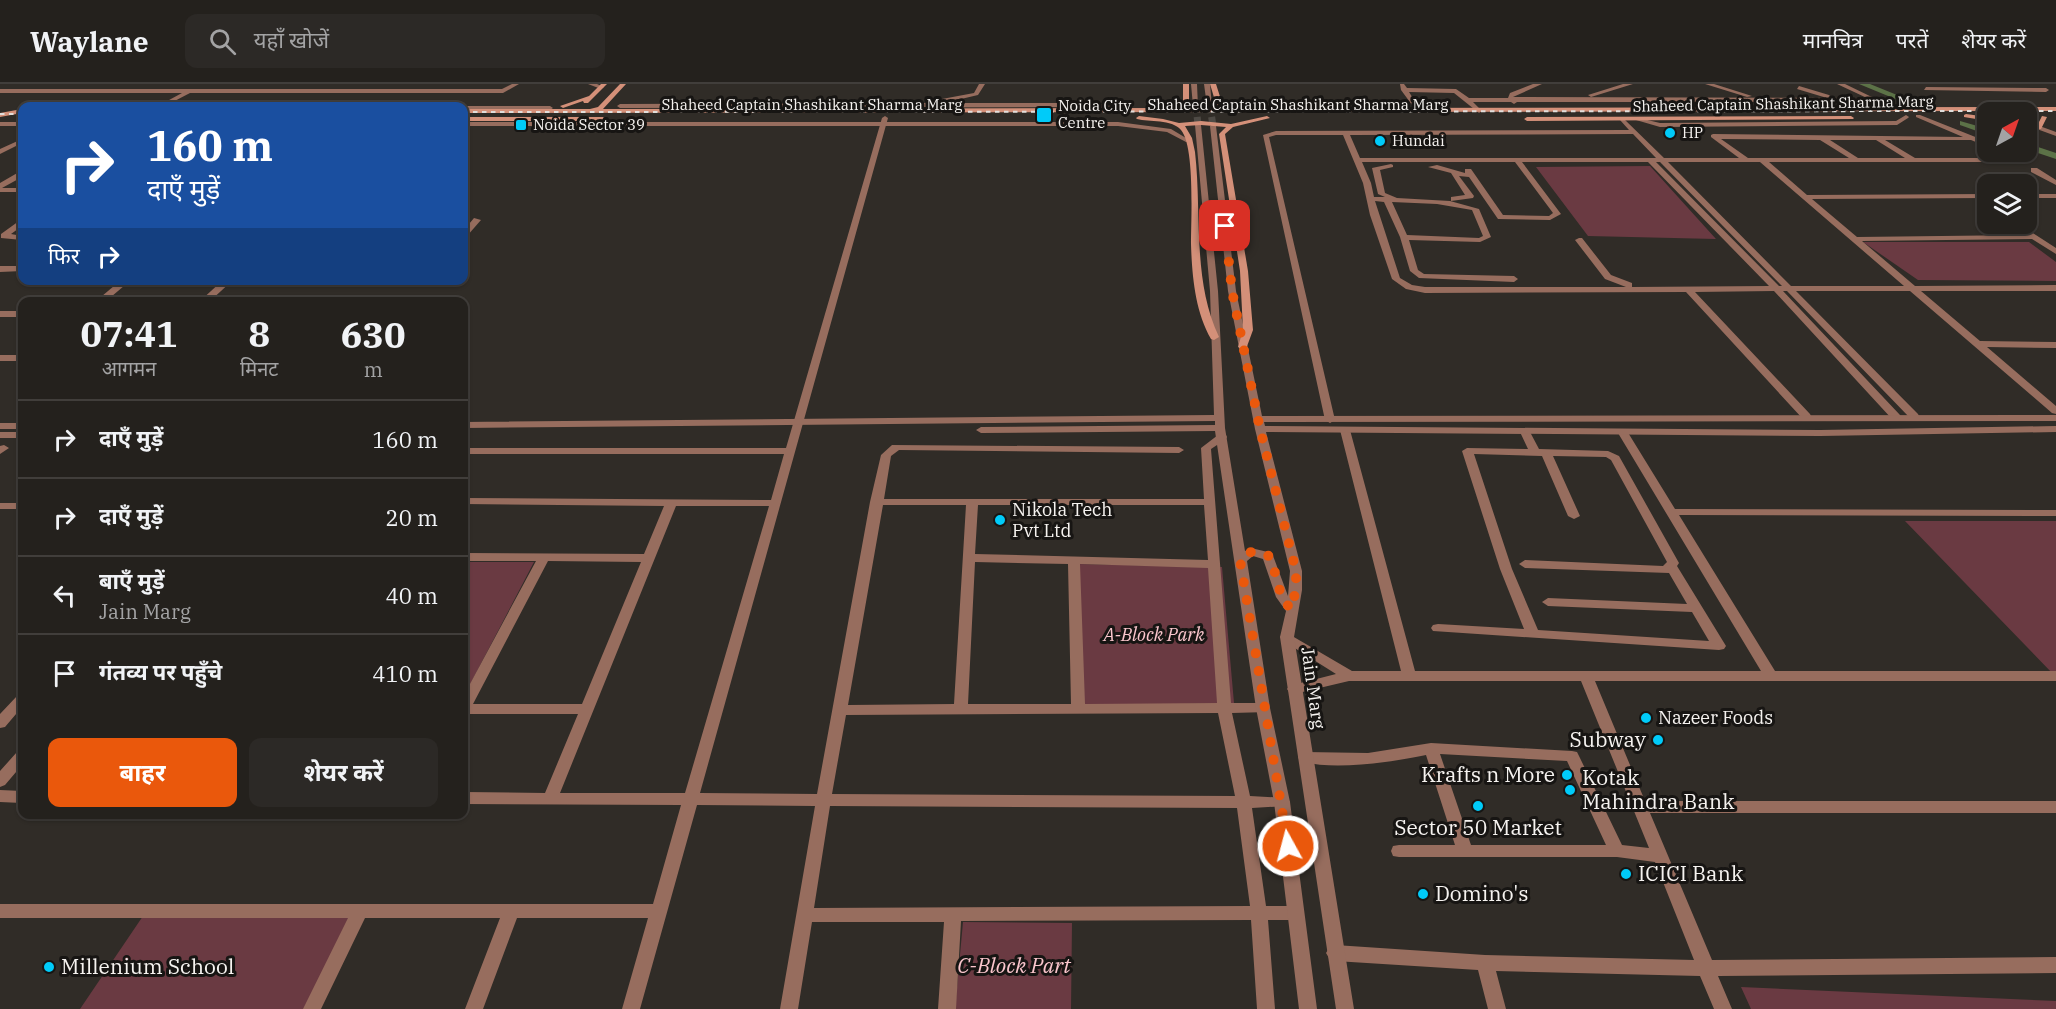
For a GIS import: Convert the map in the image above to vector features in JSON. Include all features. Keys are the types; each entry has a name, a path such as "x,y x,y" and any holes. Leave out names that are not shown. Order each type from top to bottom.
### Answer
{"main road":[{"path":"602,86 580,109 600,109 623,84"},
{"path":"1182,107 1186,84"},
{"path":"1214,84 1216,99 1229,108"},
{"path":"526,111 550,108 591,97"},
{"path":"611,97 615,104 620,106 655,111"},
{"path":"751,104 771,108 838,111"},
{"path":"1158,110 1182,107 1229,108 1248,111"},
{"path":"1779,109 1804,115 1797,119"},
{"name":"Shaheed Captain Shashikant Sharma Marg","path":"468,110 1583,111 1779,109 1901,110 1927,116 1977,117"},
{"name":"Shaheed Captain Shashikant Sharma Marg","path":"1514,119 1906,117 1938,110 2056,109"},
{"path":"1835,110 1831,113 1851,118"},
{"path":"1482,111 1534,113 1542,116 1490,119"},
{"path":"1583,111 1556,114 1595,120"},
{"path":"1,119 18,113"},
{"path":"2037,117 2056,117"},
{"path":"2039,128 2044,117"},
{"path":"1139,118 1178,125 1201,123 1231,126 1267,118"},
{"name":"Shaheed Captain Shashikant Sharma Marg","path":"468,119 885,121 1139,118 1326,119"},
{"path":"1178,125 1185,130 1191,154 1196,257 1201,304 1205,320 1214,337"},
{"path":"1231,126 1222,134 1244,271 1248,330 1243,347"}],"street":[{"path":"70,91 86,84"},
{"path":"124,91 138,84"},
{"path":"168,102 203,84"},
{"path":"0,91 503,91 511,89 516,84"},
{"path":"591,84 602,86"},
{"path":"939,104 944,100 976,94 982,84"},
{"path":"1194,84 1196,106"},
{"path":"1207,84 1210,106"},
{"path":"1523,111 1513,100 1512,94 1539,84"},
{"path":"1578,99 1630,84"},
{"path":"1708,84 1758,100"},
{"path":"1840,84 1901,110"},
{"path":"1933,84 1946,89"},
{"path":"1973,84 1984,89"},
{"path":"2017,84 2056,94"},
{"path":"1403,87 1456,91 1482,111"},
{"path":"1403,87 1418,111"},
{"path":"1926,89 2031,87"},
{"path":"1799,88 1843,103"},
{"path":"1467,100 1832,100 1843,103 1890,106"},
{"path":"1560,100 1569,108"},
{"path":"1635,100 1643,108"},
{"path":"1695,100 1706,108"},
{"path":"1731,100 1743,107"},
{"path":"1767,100 1779,109"},
{"path":"1798,100 1813,106"},
{"path":"1549,111 1547,108 1743,107 1779,109 1875,100"},
{"path":"620,106 1095,105 1133,111"},
{"path":"468,110 550,108"},
{"path":"1917,113 1977,142"},
{"path":"1639,120 1660,125 1897,123 1906,117"},
{"path":"1,119 18,121"},
{"path":"1690,119 1746,160"},
{"path":"1614,120 1775,288 1906,417 1923,430"},
{"path":"1623,120 1790,288 1906,417"},
{"path":"631,1009 885,121"},
{"path":"468,124 885,121 1130,124 1169,130 1188,141"},
{"path":"1198,125 1214,291 1214,337 1219,369 1221,428 1263,708 1282,802 1308,1009"},
{"name":"Jain Marg","path":"1213,126 1232,291 1259,424 1296,571 1296,590 1287,637 1345,1009"},
{"path":"2039,128 2056,134"},
{"path":"1330,420 1277,184 1264,137 1276,133 1634,132"},
{"path":"1346,133 1367,183 1396,279 1409,287 1425,290 2056,288"},
{"path":"1715,137 1969,139"},
{"path":"1821,137 1855,159"},
{"path":"1877,138 1912,159"},
{"path":"0,152 18,143"},
{"path":"1356,160 1977,160"},
{"path":"1454,174 1470,196 1462,199 1391,198 1382,194 1376,168 1441,167 1454,174 1469,173 1501,217 1551,218 1557,214 1517,160"},
{"path":"1762,160 2056,411"},
{"path":"2034,170 2056,183"},
{"path":"0,188 18,177"},
{"path":"0,188 18,190"},
{"path":"1807,197 1977,196"},
{"path":"2037,196 2056,196"},
{"path":"1370,199 1461,204 1475,209 1487,237 1480,240 1404,237"},
{"path":"1388,200 1404,237 1414,271 1422,276 1514,279"},
{"path":"468,220 477,220 468,230"},
{"path":"18,226 4,236 18,238"},
{"path":"2030,234 2056,252"},
{"path":"1855,239 2034,237"},
{"path":"1579,240 1608,277 1635,288"},
{"path":"0,269 18,269"},
{"path":"105,297 121,285"},
{"path":"209,297 223,285"},
{"path":"1687,288 1806,416"},
{"path":"0,314 18,314"},
{"path":"1979,344 2056,345"},
{"path":"0,358 18,358"},
{"path":"1259,424 1330,420 1806,416 2056,418"},
{"path":"1259,424 1345,430 1623,433 2056,429"},
{"path":"468,425 1221,428"},
{"path":"0,426 18,426"},
{"path":"468,433 796,428"},
{"path":"1221,428 1206,448 1208,502 1224,708 1244,802 1259,913 1266,1009"},
{"path":"1345,430 1409,676"},
{"path":"1526,432 1541,452 1574,516"},
{"path":"1623,433 1771,676"},
{"path":"0,435 18,435"},
{"path":"789,1009 839,710 886,454 896,447 1179,450"},
{"path":"468,451 789,451"},
{"path":"1438,628 1719,646 1672,567 1673,563 1615,458 1599,452 1467,451 1506,568 1533,634"},
{"path":"468,501 774,503"},
{"path":"876,502 1208,502"},
{"path":"961,710 972,502"},
{"path":"550,799 670,503"},
{"path":"0,506 18,506"},
{"path":"1673,512 2056,513"},
{"path":"1240,560 1251,552 1269,556 1274,566 1281,596 1291,609"},
{"path":"468,557 648,558"},
{"path":"468,700 544,558"},
{"path":"969,558 1214,564"},
{"path":"1074,561 1078,710"},
{"path":"1526,564 1666,570 1672,567"},
{"path":"1548,602 1696,608"},
{"path":"1287,637 1349,676"},
{"path":"1586,675 1723,1009"},
{"path":"1294,689 1349,676 2056,676"},
{"path":"0,723 18,703"},
{"path":"468,708 587,709"},
{"path":"839,710 1263,708"},
{"path":"1431,748 1466,851"},
{"path":"1305,757 1338,760 1388,759 1431,748 1572,756 1617,851"},
{"path":"0,781 18,761"},
{"path":"0,796 18,796"},
{"path":"468,798 691,797 1282,802"},
{"path":"1640,807 2056,807"},
{"path":"1399,851 1617,851 1659,856"},
{"path":"0,911 659,911"},
{"path":"312,1009 360,911"},
{"path":"474,1009 511,911"},
{"path":"805,915 1296,913"},
{"path":"947,1009 953,914"},
{"path":"1335,953 1485,963 1705,969 2056,965"},
{"path":"1485,963 1497,1009"}],"green space":[{"path":"1650,166 1716,239 1588,236 1536,167"},
{"path":"1863,242 2029,242 2056,262 2056,281 1918,280"},
{"path":"1905,521 2056,521 2056,675 2054,675"},
{"path":"468,562 534,562 468,688"},
{"name":"A-Block Park","path":"1078,564 1222,567 1234,703 1081,706"},
{"path":"355,914 307,1009 80,1009 143,916"},
{"name":"C-Block Part","path":"963,922 1072,923 1071,1009 955,1009"},
{"path":"1741,987 2056,1001 2056,1009 1751,1009"}],"waterway":[{"path":"1863,84 1930,110"},
{"path":"1963,123 1977,128"},
{"path":"2037,150 2056,156"}],"tunnel":[{"path":"1196,106 1198,125"},
{"path":"1210,106 1213,126"}],"railway":[{"path":"468,112 2056,111"},
{"path":"0,114 18,114"}],"place":[{"name":"Noida City Centre","path":"1044,115"},
{"name":"Noida Sector 39","path":"521,125"},
{"name":"HP","path":"1670,133"},
{"name":"Hundai","path":"1380,141"},
{"name":"Nikola Tech Pvt Ltd","path":"1000,520"},
{"name":"Nazeer Foods","path":"1646,718"},
{"name":"Subway","path":"1658,740"},
{"name":"Krafts n More","path":"1567,775"},
{"name":"Kotak Mahindra Bank","path":"1570,790"},
{"name":"Sector 50 Market","path":"1478,806"},
{"name":"ICICI Bank","path":"1626,874"},
{"name":"Domino's","path":"1423,894"},
{"name":"Millenium School","path":"49,967"}],"route":[{"path":"1225,226 1232,291 1243,347 1260,429 1296,571 1296,590 1291,609 1281,596 1274,566 1269,556 1251,552 1240,560 1263,708 1282,802 1288,846"}]}
